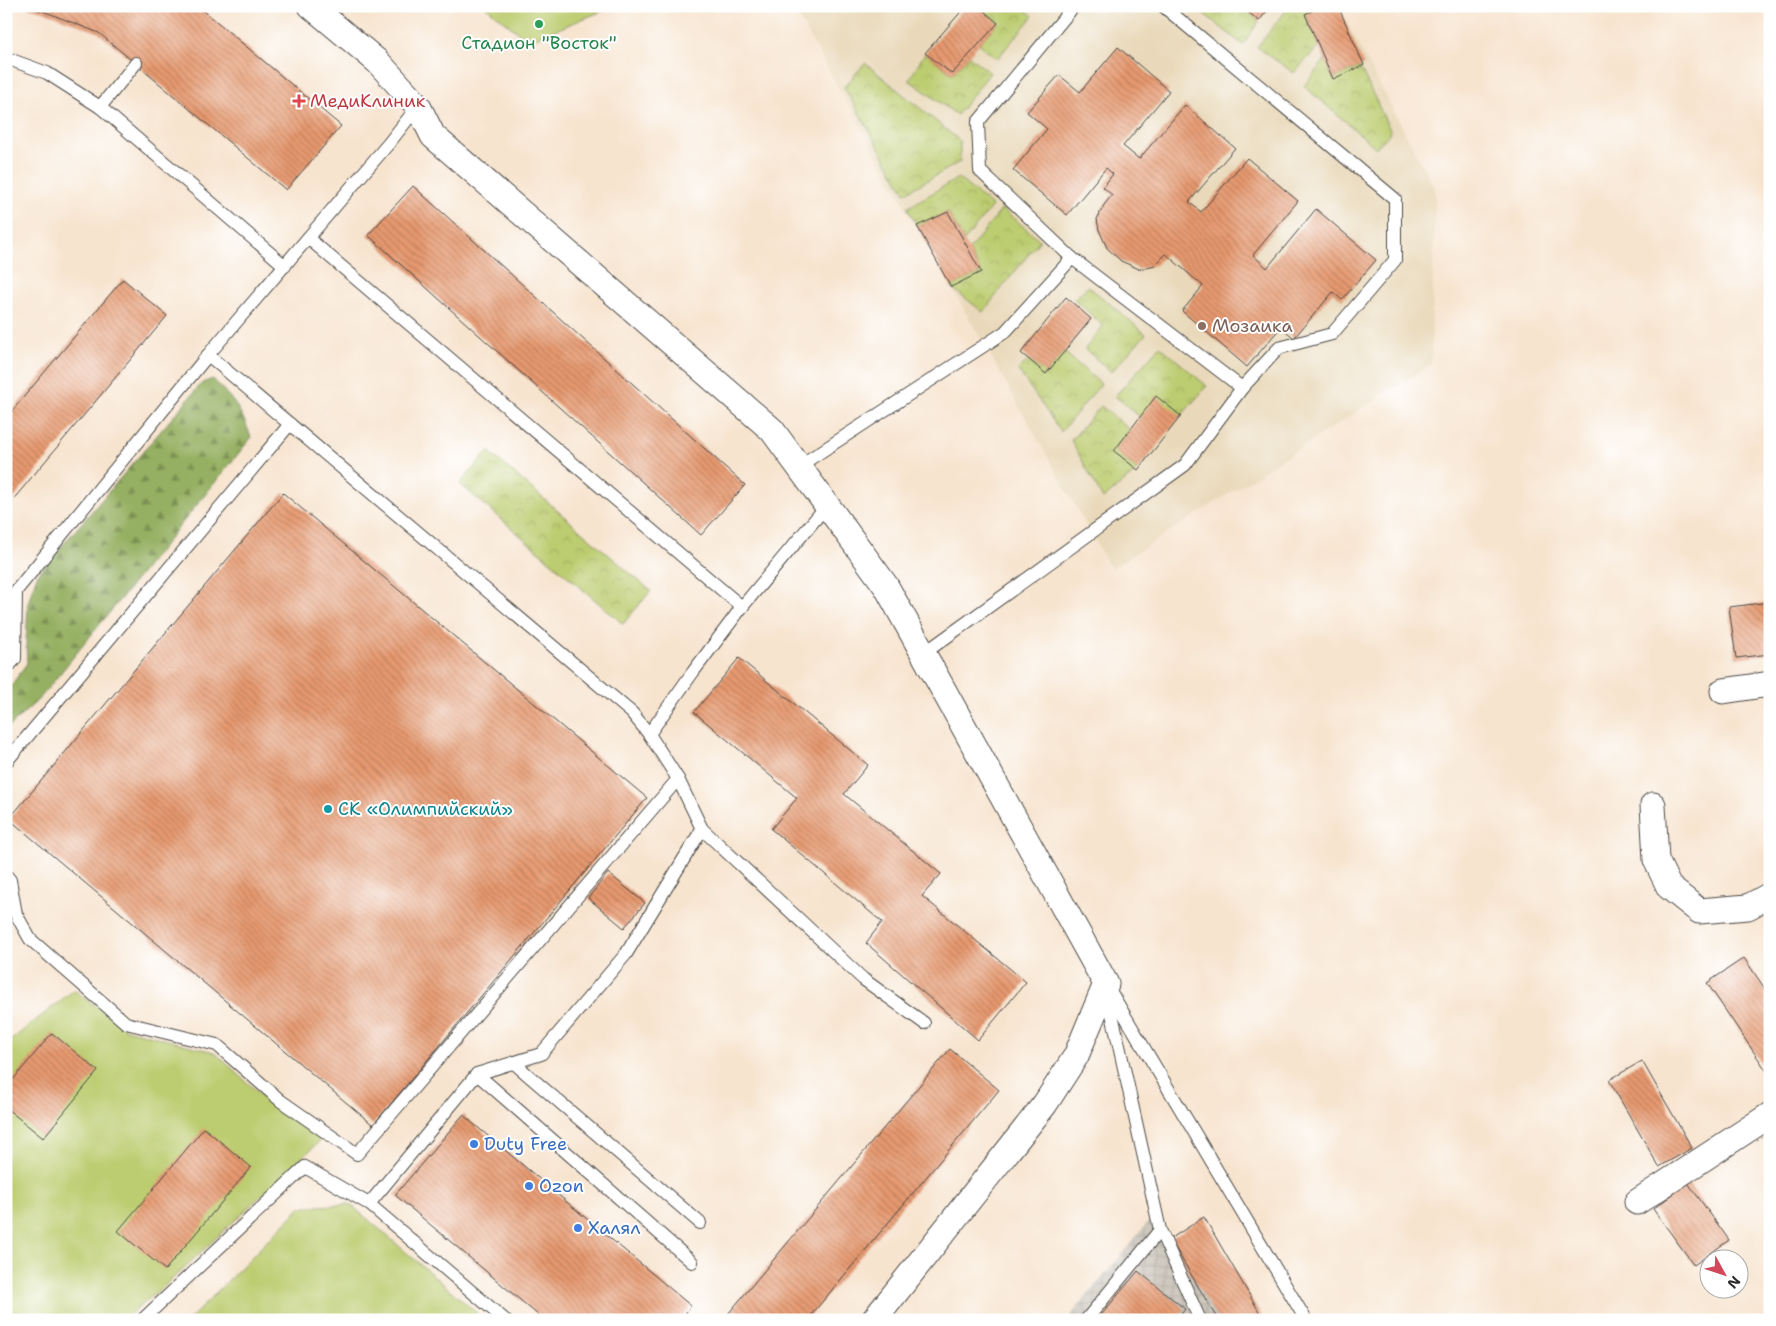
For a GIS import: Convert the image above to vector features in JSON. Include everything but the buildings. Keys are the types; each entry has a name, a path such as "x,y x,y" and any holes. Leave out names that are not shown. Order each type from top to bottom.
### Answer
{"street":[{"path":"311,6 378,62 418,106 433,136 772,430 828,504 886,586 1106,984 1076,1056 1045,1104 874,1320"},
{"path":"1723,691 1770,684"},
{"path":"1653,805 1656,860 1669,887 1699,911 1748,907 1770,896"},
{"path":"1637,1202 1770,1115"}],"lane":[{"path":"1074,6 978,122 980,171 1072,258 1242,388"},
{"path":"923,654 1185,465 1242,388 1279,348 1332,334 1395,260 1395,199 1163,6"},
{"path":"6,58 47,73 100,107 285,266"},
{"path":"100,107 136,63"},
{"path":"6,669 15,659 16,591 208,355 418,106"},
{"path":"308,238 742,607"},
{"path":"799,466 1005,332 1072,258"},
{"path":"208,355 632,713 649,734 678,779 702,829 863,978 924,1023"},
{"path":"6,762 290,424"},
{"path":"649,734 742,607 828,504"},
{"path":"6,875 10,880 16,914 30,939 126,1022 217,1045 281,1101 357,1154 678,779"},
{"path":"370,1204 477,1074 541,1054 626,954 702,829"},
{"path":"1106,984 1160,1230 1200,1320"},
{"path":"1106,984 1306,1320"},
{"path":"514,1063 700,1222"},
{"path":"477,1074 692,1262"},
{"path":"142,1320 305,1167 370,1204 505,1320"},
{"path":"1086,1320 1160,1230"}],"shaded area":[{"name":"Мозаика","path":"1338,6 1435,189 1431,364 1111,569 793,7"},
{"path":"1155,1214 1171,1239 1204,1217 1264,1320 1067,1320"}],"green space":[{"name":"Стадион \"Восток\"","path":"485,6 615,6 528,41"},
{"path":"978,6 1021,6 1033,16 997,59 979,44 998,23"},
{"path":"1194,6 1241,6 1259,21 1243,45"},
{"path":"1290,6 1322,6 1305,15 1319,46 1294,73 1257,47"},
{"path":"925,53 952,74 969,56 990,73 957,115 909,80"},
{"path":"1325,60 1333,79 1360,67 1391,132 1376,148 1304,86"},
{"path":"865,63 960,141 960,162 905,193 844,87"},
{"path":"958,178 992,206 964,241 948,212 917,226 907,208"},
{"path":"1002,209 1040,240 983,312 951,287 981,272 969,250"},
{"path":"1088,286 1146,334 1111,372 1085,349 1103,326 1074,299"},
{"path":"1160,346 1207,386 1181,416 1140,417 1115,396"},
{"path":"1064,352 1101,384 1061,432 1018,370 1029,360 1046,374"},
{"path":"213,379 236,406 251,438 41,697 6,730 6,693 27,663 28,603 37,575 202,383"},
{"path":"1101,406 1130,430 1114,451 1138,470 1103,499 1071,440"},
{"path":"488,451 651,591 623,624 460,484"},
{"path":"74,990 126,1029 214,1052 272,1105 322,1139 168,1283 123,1320 6,1320 6,1044"},
{"path":"350,1204 485,1320 189,1320 301,1207"}],"place":[{"name":"Стадион \"Восток\"","path":"539,24"},
{"name":"МедиКлиник","path":"299,101"},
{"name":"Мозаика","path":"1202,326"},
{"name":"СК «Олимпийский»","path":"328,809"},
{"name":"Duty Free","path":"474,1144"},
{"name":"Ozon","path":"529,1186"},
{"name":"Халял","path":"578,1228"}]}
